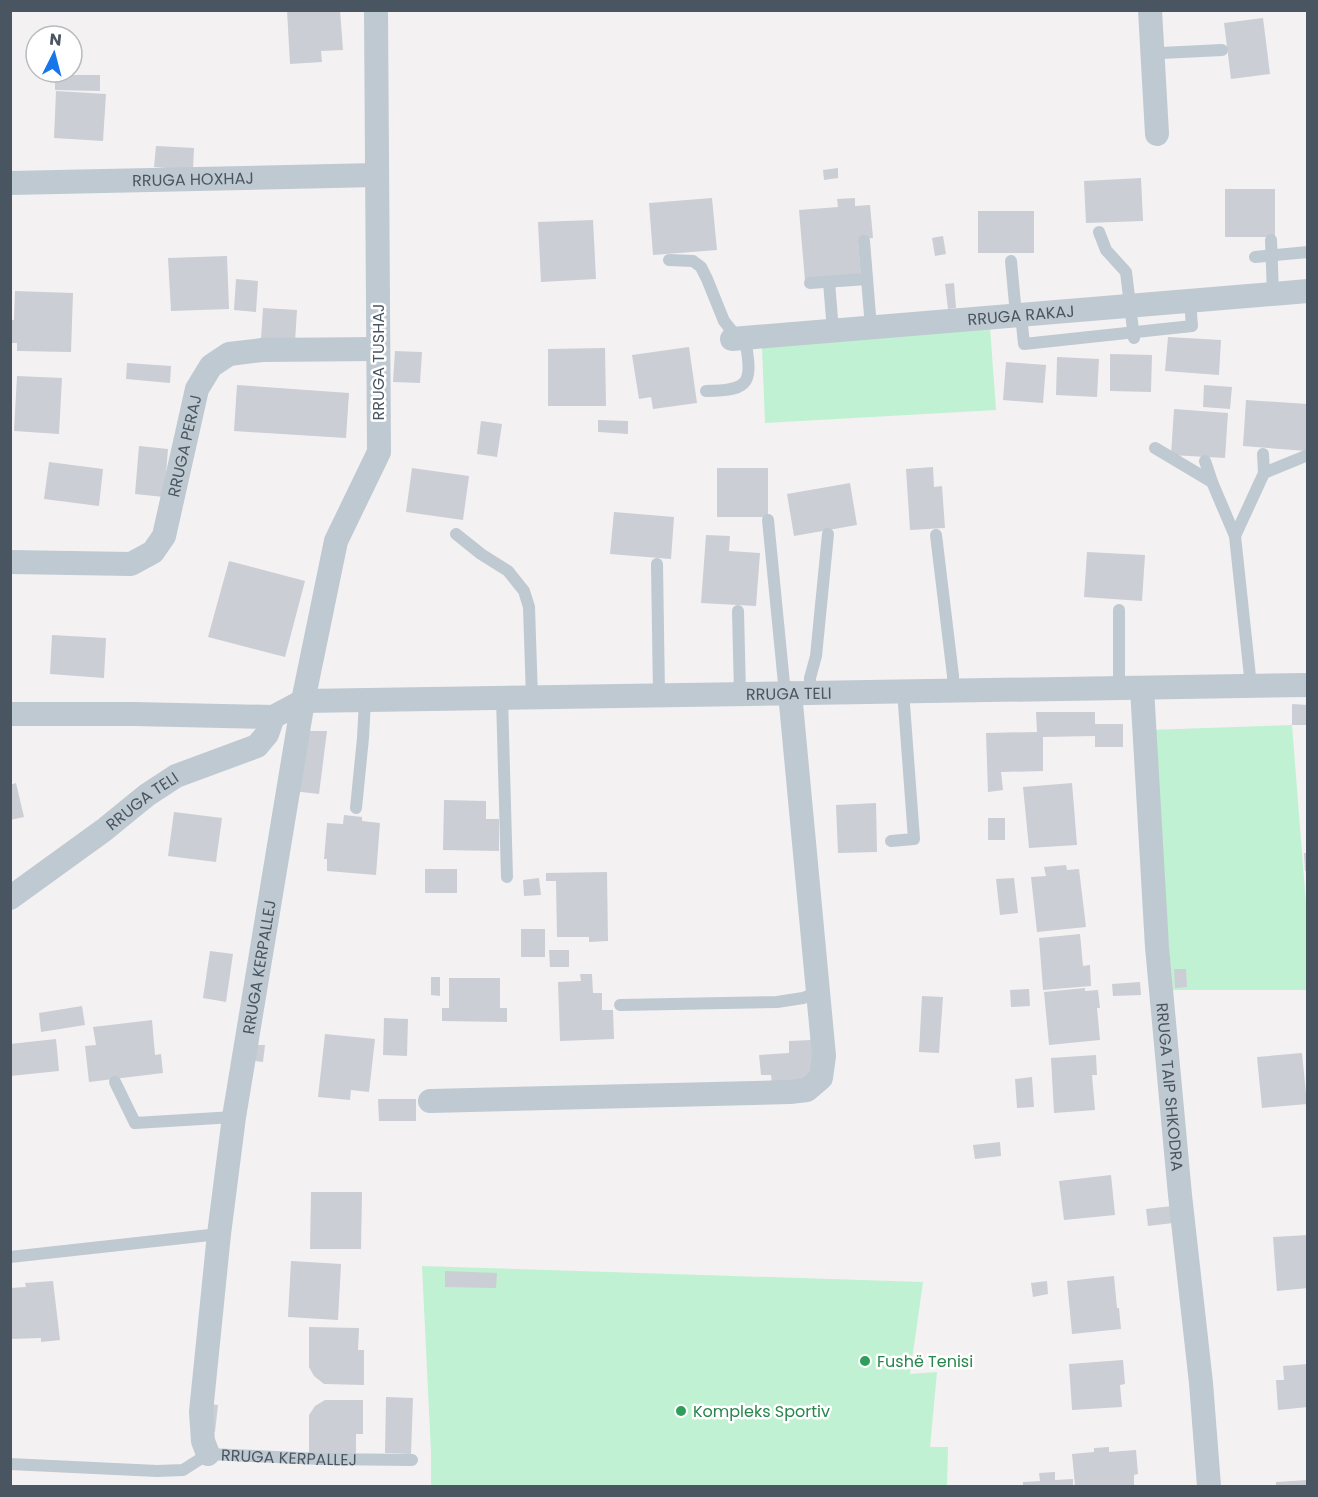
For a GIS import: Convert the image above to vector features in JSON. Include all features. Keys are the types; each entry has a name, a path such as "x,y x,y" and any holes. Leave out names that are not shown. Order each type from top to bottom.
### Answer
{"street":[{"name":"RRUGA TUSHAJ","path":"303,701 336,541 379,452 376,10"},
{"path":"1150,10 1157,134"},
{"name":"RRUGA HOXHAJ","path":"10,183 377,175"},
{"name":"RRUGA RAKAJ","path":"739,338 1308,291"},
{"name":"RRUGA PERAJ","path":"10,562 131,564 153,552 164,536 197,389 211,366 229,354 262,350 378,349"},
{"name":"RRUGA TELI","path":"10,714 273,717 303,701 1308,685"},
{"name":"RRUGA TAIP SHKODRA","path":"1131,688 1180,1194 1202,1383 1209,1486"},
{"path":"430,1101 790,1092 807,1090 821,1078 824,1056 795,693"},
{"name":"RRUGA KERPALLEJ","path":"208,1454 203,1441 201,1412 219,1234 234,1117 303,701"},
{"name":"RRUGA TELI","path":"10,898 104,831 147,795 176,776 257,746 267,734 273,717"}],"lane":[{"path":"1153,51 1161,53 1222,50"},
{"path":"1099,232 1106,250 1126,272 1134,335"},
{"path":"1271,240 1273,294"},
{"path":"864,241 871,327"},
{"path":"1256,257 1308,252"},
{"path":"669,260 693,261 701,267 724,321 739,338 749,366 748,377 742,386 728,391 706,391"},
{"path":"1011,261 1024,347 1083,342 1192,326 1190,301"},
{"path":"810,283 867,279"},
{"path":"829,282 833,331"},
{"path":"1080,310 1083,342"},
{"path":"1155,448 1212,482"},
{"path":"1235,536 1264,473 1263,454"},
{"path":"1264,473 1308,455"},
{"path":"1204,461 1235,536 1251,686"},
{"path":"768,520 795,693"},
{"path":"456,534 481,554 508,571 524,591 529,607 532,698"},
{"path":"795,693 810,678 816,656 828,534"},
{"path":"936,535 953,690"},
{"path":"657,564 659,695"},
{"path":"1119,610 1131,688"},
{"path":"738,611 740,694"},
{"path":"891,841 914,839 903,691"},
{"path":"502,698 507,877"},
{"path":"356,808 365,700"},
{"path":"620,1005 777,1002 818,993"},
{"path":"115,1082 135,1123 234,1117"},
{"path":"10,1257 219,1234"},
{"path":"10,1464 157,1471 183,1470 208,1454"},
{"name":"RRUGA KERPALLEJ","path":"208,1454 412,1460"}],"green space":[{"path":"990,328 996,410 765,423 762,348"},
{"path":"1292,725 1307,917 1307,990 1173,990 1148,730"},
{"name":"Kompleks Sportiv","path":"422,1266 923,1282 910,1374 937,1372 930,1447 948,1447 947,1486 431,1486"}],"building":[{"path":"287,10 340,10 343,50 321,51 322,62 290,64"},
{"path":"1263,18 1270,74 1231,79 1224,23"},
{"path":"84,75 100,75 100,91 55,90 55,84 84,84"},
{"path":"56,91 106,94 103,141 54,138"},
{"path":"156,146 194,148 193,170 154,167"},
{"path":"838,168 838,178 824,180 823,170"},
{"path":"1141,178 1143,221 1086,223 1084,181"},
{"path":"1225,189 1275,189 1275,237 1225,237"},
{"path":"712,198 717,250 653,255 649,203"},
{"path":"855,198 855,206 870,205 873,238 858,239 861,277 805,281 799,210 838,207 837,199"},
{"path":"978,211 1034,211 1034,253 978,253"},
{"path":"593,220 596,279 541,282 538,222"},
{"path":"943,236 946,254 935,256 932,238"},
{"path":"227,256 229,309 171,311 168,258"},
{"path":"236,279 258,281 256,312 234,310"},
{"path":"954,283 956,308 948,309 945,284"},
{"path":"15,291 73,293 71,352 17,351 17,343 10,343 10,320 14,320"},
{"path":"263,308 297,310 295,342 261,339"},
{"path":"1168,337 1221,340 1219,375 1165,371"},
{"path":"689,347 697,403 653,409 651,397 639,399 632,355"},
{"path":"605,348 606,406 548,406 548,349"},
{"path":"395,351 422,352 420,383 393,382"},
{"path":"1110,354 1152,355 1151,392 1110,391"},
{"path":"1057,357 1099,359 1097,397 1056,395"},
{"path":"1006,362 1046,365 1043,403 1003,400"},
{"path":"127,363 171,366 170,383 126,379"},
{"path":"17,376 62,378 59,434 14,431"},
{"path":"237,385 349,393 346,438 234,431"},
{"path":"1204,385 1232,387 1230,409 1203,407"},
{"path":"1246,400 1308,404 1306,451 1243,446"},
{"path":"1174,409 1228,413 1225,458 1171,455"},
{"path":"598,420 628,421 628,434 598,432"},
{"path":"481,421 502,424 497,457 477,454"},
{"path":"139,446 168,449 164,497 135,494"},
{"path":"49,462 103,469 99,506 44,499"},
{"path":"933,467 934,487 942,486 945,528 910,530 906,469"},
{"path":"412,468 469,476 463,520 406,512"},
{"path":"717,468 768,468 768,517 717,517"},
{"path":"850,483 857,525 794,536 787,494"},
{"path":"614,512 674,517 671,559 610,554"},
{"path":"706,535 730,536 729,551 760,553 756,606 701,603"},
{"path":"1087,552 1145,555 1142,601 1084,597"},
{"path":"229,561 305,581 285,657 208,637"},
{"path":"52,635 106,638 104,678 50,674"},
{"path":"1292,704 1308,705 1308,725 1292,725"},
{"path":"1036,712 1095,712 1095,724 1123,724 1123,747 1095,747 1095,736 1043,737 1043,771 1001,772 1003,790 988,792 986,733 1037,732"},
{"path":"304,731 327,731 319,794 293,791"},
{"path":"16,783 24,817 10,820 10,785"},
{"path":"1072,783 1077,845 1029,848 1023,787"},
{"path":"444,800 486,801 486,819 499,819 499,851 443,850"},
{"path":"876,803 877,852 838,853 836,805"},
{"path":"174,812 222,818 216,862 168,856"},
{"path":"344,815 362,817 362,821 380,823 376,875 327,871 327,859 324,859 327,823 343,824"},
{"path":"988,818 1005,818 1005,840 988,840"},
{"path":"1304,853 1308,853 1308,871 1305,871"},
{"path":"1066,865 1067,870 1079,869 1086,927 1037,932 1031,877 1046,876 1044,867"},
{"path":"425,869 457,869 457,893 425,893"},
{"path":"607,872 608,941 589,942 589,937 557,937 556,881 546,881 546,873"},
{"path":"539,878 541,895 524,896 523,880"},
{"path":"1014,878 1018,913 1000,915 996,879"},
{"path":"521,929 545,929 545,957 521,957"},
{"path":"1080,934 1083,966 1090,965 1091,986 1043,990 1039,938"},
{"path":"549,950 569,950 569,967 550,967"},
{"path":"210,951 233,954 226,1002 203,998"},
{"path":"1174,969 1186,969 1187,987 1175,988"},
{"path":"580,974 592,974 593,993 602,993 602,1010 613,1010 614,1039 560,1041 558,982 581,981"},
{"path":"431,977 440,977 440,996 431,995"},
{"path":"449,978 500,978 500,1008 507,1008 507,1022 442,1021 442,1008 449,1008"},
{"path":"1140,982 1141,995 1113,996 1112,984"},
{"path":"1085,988 1085,991 1098,990 1100,1040 1049,1045 1044,992"},
{"path":"1029,989 1030,1006 1011,1007 1010,990"},
{"path":"922,996 943,997 939,1053 919,1052"},
{"path":"82,1006 85,1025 41,1032 39,1013"},
{"path":"384,1018 408,1019 407,1056 383,1055"},
{"path":"152,1020 155,1055 161,1054 163,1073 89,1082 85,1046 96,1045 93,1027"},
{"path":"325,1034 375,1039 369,1092 351,1090 350,1100 318,1097"},
{"path":"56,1039 59,1071 10,1076 10,1044"},
{"path":"811,1040 814,1073 811,1079 772,1084 771,1075 761,1075 759,1055 789,1053 789,1041"},
{"path":"256,1045 265,1045 263,1062 255,1061"},
{"path":"1302,1053 1307,1104 1262,1108 1257,1057"},
{"path":"1096,1055 1097,1075 1092,1075 1095,1110 1054,1113 1051,1058"},
{"path":"1032,1077 1034,1107 1017,1108 1015,1079"},
{"path":"378,1099 416,1099 416,1121 379,1121"},
{"path":"1000,1142 1001,1156 975,1159 973,1145"},
{"path":"1111,1175 1115,1215 1064,1220 1059,1181"},
{"path":"311,1192 362,1192 361,1249 310,1249"},
{"path":"1172,1206 1173,1223 1148,1226 1146,1209"},
{"path":"1308,1235 1308,1288 1277,1291 1273,1237"},
{"path":"291,1261 341,1264 338,1320 288,1317"},
{"path":"445,1271 497,1273 496,1288 445,1287"},
{"path":"1114,1276 1121,1329 1072,1334 1067,1281"},
{"path":"53,1281 60,1340 41,1342 41,1338 10,1339 10,1288 26,1287 25,1283"},
{"path":"1047,1281 1048,1294 1033,1297 1031,1283"},
{"path":"309,1327 359,1328 358,1350 364,1350 364,1385 324,1384 314,1376 309,1367"},
{"path":"1123,1360 1125,1384 1120,1385 1122,1407 1072,1410 1069,1364"},
{"path":"1308,1364 1308,1407 1278,1410 1276,1380 1284,1380 1283,1366"},
{"path":"386,1397 413,1398 411,1454 385,1453"},
{"path":"325,1400 363,1400 363,1434 356,1434 356,1456 309,1456 309,1415 315,1406"},
{"path":"210,1404 218,1405 215,1432 207,1431"},
{"path":"1109,1447 1109,1452 1136,1450 1138,1474 1134,1475 1134,1486 1075,1486 1072,1454 1094,1452 1094,1448"},
{"path":"1055,1472 1055,1480 1073,1479 1073,1486 1023,1486 1023,1482 1040,1481 1039,1473"},
{"path":"1308,1480 1308,1486 1276,1486 1276,1482"}],"place":[{"name":"Fushë Tenisi","path":"865,1361"},
{"name":"Kompleks Sportiv","path":"681,1411"}]}
